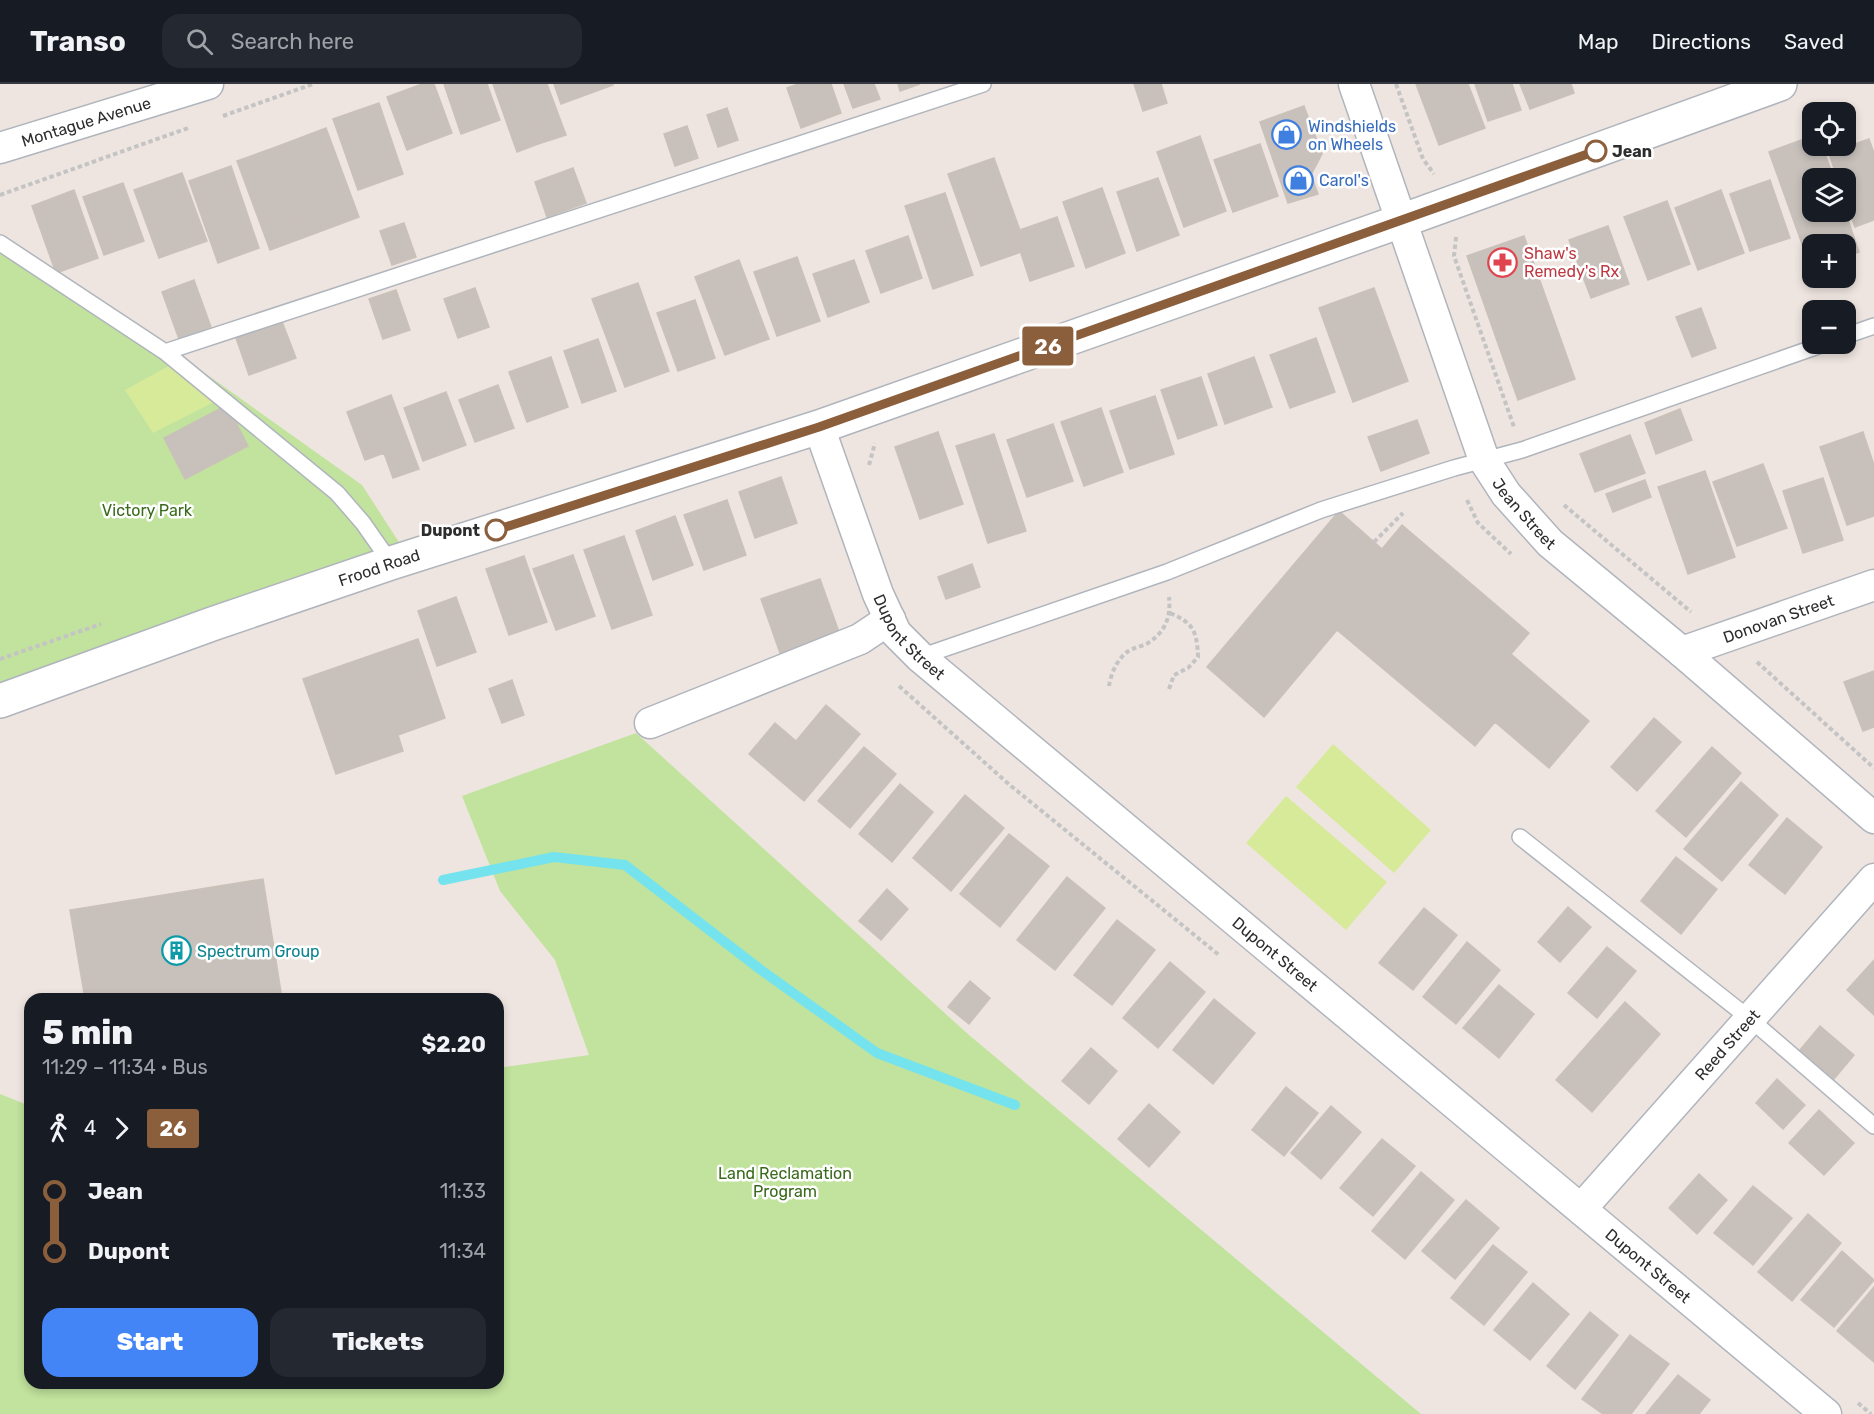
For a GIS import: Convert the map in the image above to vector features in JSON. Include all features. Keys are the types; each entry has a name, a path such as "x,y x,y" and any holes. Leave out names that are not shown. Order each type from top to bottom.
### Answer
{"street":[{"name":"Montague Avenue","path":"0,148 208,84"},
{"name":"Jean Street","path":"1354,84 1484,460 1506,494 1550,543 1682,652 1874,818"},
{"name":"Frood Road","path":"0,701 212,624 391,563 819,427 1780,84"},
{"name":"Dupont Street","path":"819,427 878,594 896,633 920,657 1826,1414"},
{"name":"Donovan Street","path":"1682,652 1874,585"},
{"path":"650,723 860,639 890,619"},
{"name":"Reed Street","path":"1581,1209 1874,879"}],"lane":[{"path":"165,352 983,84"},
{"path":"0,243 165,352 337,493 363,523 391,563"},
{"path":"1856,332 1874,326"},
{"path":"920,657 1167,573 1321,510 1454,468 1522,450 1802,352"},
{"path":"1520,837 1750,1019 1874,1126"}],"path":[{"path":"212,120 313,84"},
{"path":"1396,84 1423,159 1434,172"},
{"path":"0,195 190,128"},
{"path":"1456,239 1454,256 1522,450"},
{"path":"868,467 876,440"},
{"path":"1563,504 1691,612 1728,636 1874,768"},
{"path":"1109,686 1112,672 1129,650 1147,644 1162,631 1170,613 1167,573"},
{"path":"1169,688 1174,675 1188,668 1198,657 1198,641 1192,626 1183,618 1170,613"},
{"path":"1853,1399 1871,1414"}],"green space":[{"name":"Victory Park","path":"0,239 168,347 362,485 417,570 0,717"},
{"path":"174,363 214,402 153,433 125,390"},
{"name":"Land Reclamation Program","path":"636,733 969,1035 1421,1414 0,1414 0,1094 24,1104 24,1389 504,1389 504,1067 589,1055 555,960 500,891 462,796"},
{"path":"1333,744 1431,830 1394,873 1296,787"},
{"path":"1286,796 1387,882 1346,930 1246,843"}],"building":[{"path":"422,84 434,84 452,133 407,150 387,97"},
{"path":"444,84 487,84 500,120 461,134"},
{"path":"493,84 517,84 538,144 517,152"},
{"path":"517,84 547,84 566,135 538,144"},
{"path":"554,84 612,84 613,85 561,104"},
{"path":"798,84 831,84 841,113 801,128 787,88"},
{"path":"844,84 874,84 880,99 853,108"},
{"path":"898,84 920,84 900,91"},
{"path":"1134,84 1161,84 1167,103 1143,111"},
{"path":"1416,84 1468,84 1485,128 1439,145"},
{"path":"1475,84 1512,84 1521,110 1488,121"},
{"path":"1520,84 1571,84 1574,93 1530,109"},
{"path":"379,103 403,174 358,190 333,119"},
{"path":"1304,106 1322,154 1311,175 1318,194 1288,203 1260,122"},
{"path":"727,108 738,140 718,147 707,115"},
{"path":"687,126 698,158 675,166 664,134"},
{"path":"326,128 359,217 308,236 276,147"},
{"path":"1200,136 1226,211 1184,227 1157,152"},
{"path":"1869,139 1874,153 1874,220 1855,227 1853,222 1856,222 1856,168 1834,168 1830,156 1856,156 1856,144"},
{"path":"1802,140 1802,156 1826,156 1830,168 1802,168 1802,222 1849,222 1853,234 1802,234 1802,244 1769,152"},
{"path":"1260,144 1278,196 1233,212 1214,160"},
{"path":"276,147 308,236 270,250 237,161"},
{"path":"994,158 1027,250 981,266 948,174"},
{"path":"231,166 259,248 218,263 189,181"},
{"path":"573,168 586,203 547,217 535,182"},
{"path":"182,173 207,241 159,258 134,190"},
{"path":"1158,178 1179,235 1137,251 1117,192"},
{"path":"1770,180 1790,238 1750,251 1730,194"},
{"path":"123,183 144,241 104,255 83,197"},
{"path":"1102,188 1125,253 1086,268 1063,202"},
{"path":"74,190 98,258 56,273 32,206"},
{"path":"1721,190 1744,253 1698,270 1675,208"},
{"path":"945,193 973,275 933,289 905,206"},
{"path":"1667,201 1690,264 1648,280 1624,217"},
{"path":"1057,217 1074,266 1030,281 1014,232"},
{"path":"404,223 416,257 392,265 380,231"},
{"path":"1608,226 1629,284 1591,298 1569,240"},
{"path":"908,236 922,278 881,293 866,251"},
{"path":"1524,236 1575,379 1518,400 1467,256"},
{"path":"797,257 820,321 777,336 754,272"},
{"path":"739,260 769,339 725,355 695,277"},
{"path":"854,260 869,302 828,317 813,274"},
{"path":"194,280 211,327 179,339 162,292"},
{"path":"638,283 669,371 625,387 592,299"},
{"path":"475,288 489,327 458,338 444,299"},
{"path":"1374,288 1408,381 1353,402 1319,308"},
{"path":"396,290 410,330 383,339 369,299"},
{"path":"695,300 715,358 678,371 657,313"},
{"path":"1701,308 1716,348 1692,357 1676,317"},
{"path":"281,319 296,358 249,375 235,335"},
{"path":"1316,338 1335,392 1290,408 1270,355"},
{"path":"598,339 616,391 582,403 564,351"},
{"path":"551,357 568,407 527,422 509,372"},
{"path":"1254,357 1272,407 1225,424 1208,374"},
{"path":"1201,377 1217,425 1178,439 1161,390"},
{"path":"498,385 514,428 475,442 459,400"},
{"path":"446,392 466,445 423,461 404,408"},
{"path":"391,395 419,469 393,478 384,453 365,460 347,412"},
{"path":"1155,396 1174,454 1130,469 1110,411"},
{"path":"227,405 248,446 185,479 164,438"},
{"path":"1101,408 1123,472 1084,486 1061,422"},
{"path":"1680,409 1692,440 1656,454 1645,423"},
{"path":"1417,420 1429,453 1381,471 1368,437"},
{"path":"1053,424 1073,481 1027,497 1007,440"},
{"path":"938,432 963,504 920,519 895,447"},
{"path":"1863,432 1874,465 1874,516 1847,525 1820,447"},
{"path":"994,434 1026,531 988,543 956,446"},
{"path":"1630,435 1645,473 1595,492 1580,454"},
{"path":"1763,464 1787,528 1737,546 1713,482"},
{"path":"1705,471 1735,557 1688,574 1658,487"},
{"path":"781,477 797,523 755,538 739,492"},
{"path":"1823,478 1843,540 1803,553 1783,491"},
{"path":"1645,480 1651,497 1613,512 1606,494"},
{"path":"727,500 746,555 704,570 684,515"},
{"path":"1339,511 1382,549 1402,525 1529,633 1511,654 1589,721 1549,768 1495,722 1475,746 1337,630 1264,717 1207,667"},
{"path":"675,516 693,565 653,580 636,531"},
{"path":"624,536 652,615 612,629 584,550"},
{"path":"573,555 595,616 556,630 533,569"},
{"path":"524,556 547,622 509,635 486,569"},
{"path":"972,564 980,587 946,599 938,577"},
{"path":"820,579 839,632 780,653 761,599"},
{"path":"456,597 476,652 437,666 418,611"},
{"path":"418,639 445,718 398,735 403,751 336,774 303,679"},
{"path":"1874,671 1874,727 1863,731 1844,682"},
{"path":"512,680 524,715 502,723 489,689"},
{"path":"826,705 860,734 804,801 749,754 775,723 796,741"},
{"path":"1654,718 1681,742 1637,791 1611,767"},
{"path":"864,747 896,774 850,828 818,801"},
{"path":"1712,747 1741,773 1686,837 1656,811"},
{"path":"1741,782 1778,815 1722,881 1684,849"},
{"path":"900,784 933,812 892,862 859,834"},
{"path":"965,795 1004,828 951,891 913,858"},
{"path":"1787,818 1822,847 1785,894 1749,865"},
{"path":"1009,834 1049,866 1000,927 960,894"},
{"path":"1676,857 1717,889 1681,934 1641,901"},
{"path":"1067,877 1105,908 1055,970 1017,940"},
{"name":"Spectrum Group","path":"263,879 281,992 84,993 70,910"},
{"path":"887,889 908,909 881,940 859,921"},
{"path":"1568,907 1591,927 1560,962 1538,942"},
{"path":"1424,908 1457,935 1413,990 1379,963"},
{"path":"1117,920 1155,950 1112,1005 1074,975"},
{"path":"1467,942 1500,970 1456,1024 1423,997"},
{"path":"1607,947 1636,971 1597,1018 1568,993"},
{"path":"1874,960 1874,1015 1847,990"},
{"path":"1170,962 1205,992 1158,1048 1123,1018"},
{"path":"970,981 990,998 969,1024 948,1007"},
{"path":"1499,985 1534,1014 1499,1058 1463,1028"},
{"path":"1214,999 1255,1033 1213,1084 1173,1050"},
{"path":"1625,1002 1660,1034 1592,1112 1556,1080"},
{"path":"1820,1026 1854,1055 1834,1079 1800,1050"},
{"path":"1091,1048 1117,1071 1089,1104 1062,1081"},
{"path":"1777,1079 1805,1105 1783,1129 1756,1103"},
{"path":"1286,1087 1318,1113 1284,1156 1252,1130"},
{"path":"1149,1104 1180,1132 1149,1167 1118,1139"},
{"path":"1331,1106 1361,1132 1321,1179 1291,1153"},
{"path":"1819,1110 1854,1143 1824,1175 1789,1143"},
{"path":"1382,1139 1415,1166 1373,1216 1340,1188"},
{"path":"1421,1172 1454,1200 1405,1259 1372,1231"},
{"path":"1699,1174 1727,1200 1697,1234 1669,1208"},
{"path":"1753,1186 1792,1218 1753,1265 1714,1233"},
{"path":"1466,1200 1499,1228 1455,1279 1422,1251"},
{"path":"1808,1214 1841,1243 1792,1301 1758,1272"},
{"path":"1493,1245 1527,1272 1484,1325 1451,1298"},
{"path":"1842,1251 1874,1280 1834,1327 1801,1300"},
{"path":"1533,1283 1569,1314 1530,1360 1494,1330"},
{"path":"1874,1287 1874,1362 1837,1331"},
{"path":"1590,1312 1618,1335 1575,1389 1547,1366"},
{"path":"1630,1335 1669,1364 1631,1414 1603,1414 1582,1399"},
{"path":"1678,1375 1710,1400 1699,1414 1646,1414"}],"waterway":[{"path":"443,880 554,857 625,865 761,970 877,1053 1015,1105"}],"bus line":[{"name":"26","path":"496,530 819,427 1596,151"}],"place":[{"name":"Windshields on Wheels","path":"1287,135"},
{"name":"Jean","path":"1596,151"},
{"name":"Carol's","path":"1298,180"},
{"name":"Shaw's Remedy's Rx","path":"1503,262"},
{"name":"Dupont","path":"496,530"},
{"name":"Spectrum Group","path":"176,951"}]}
